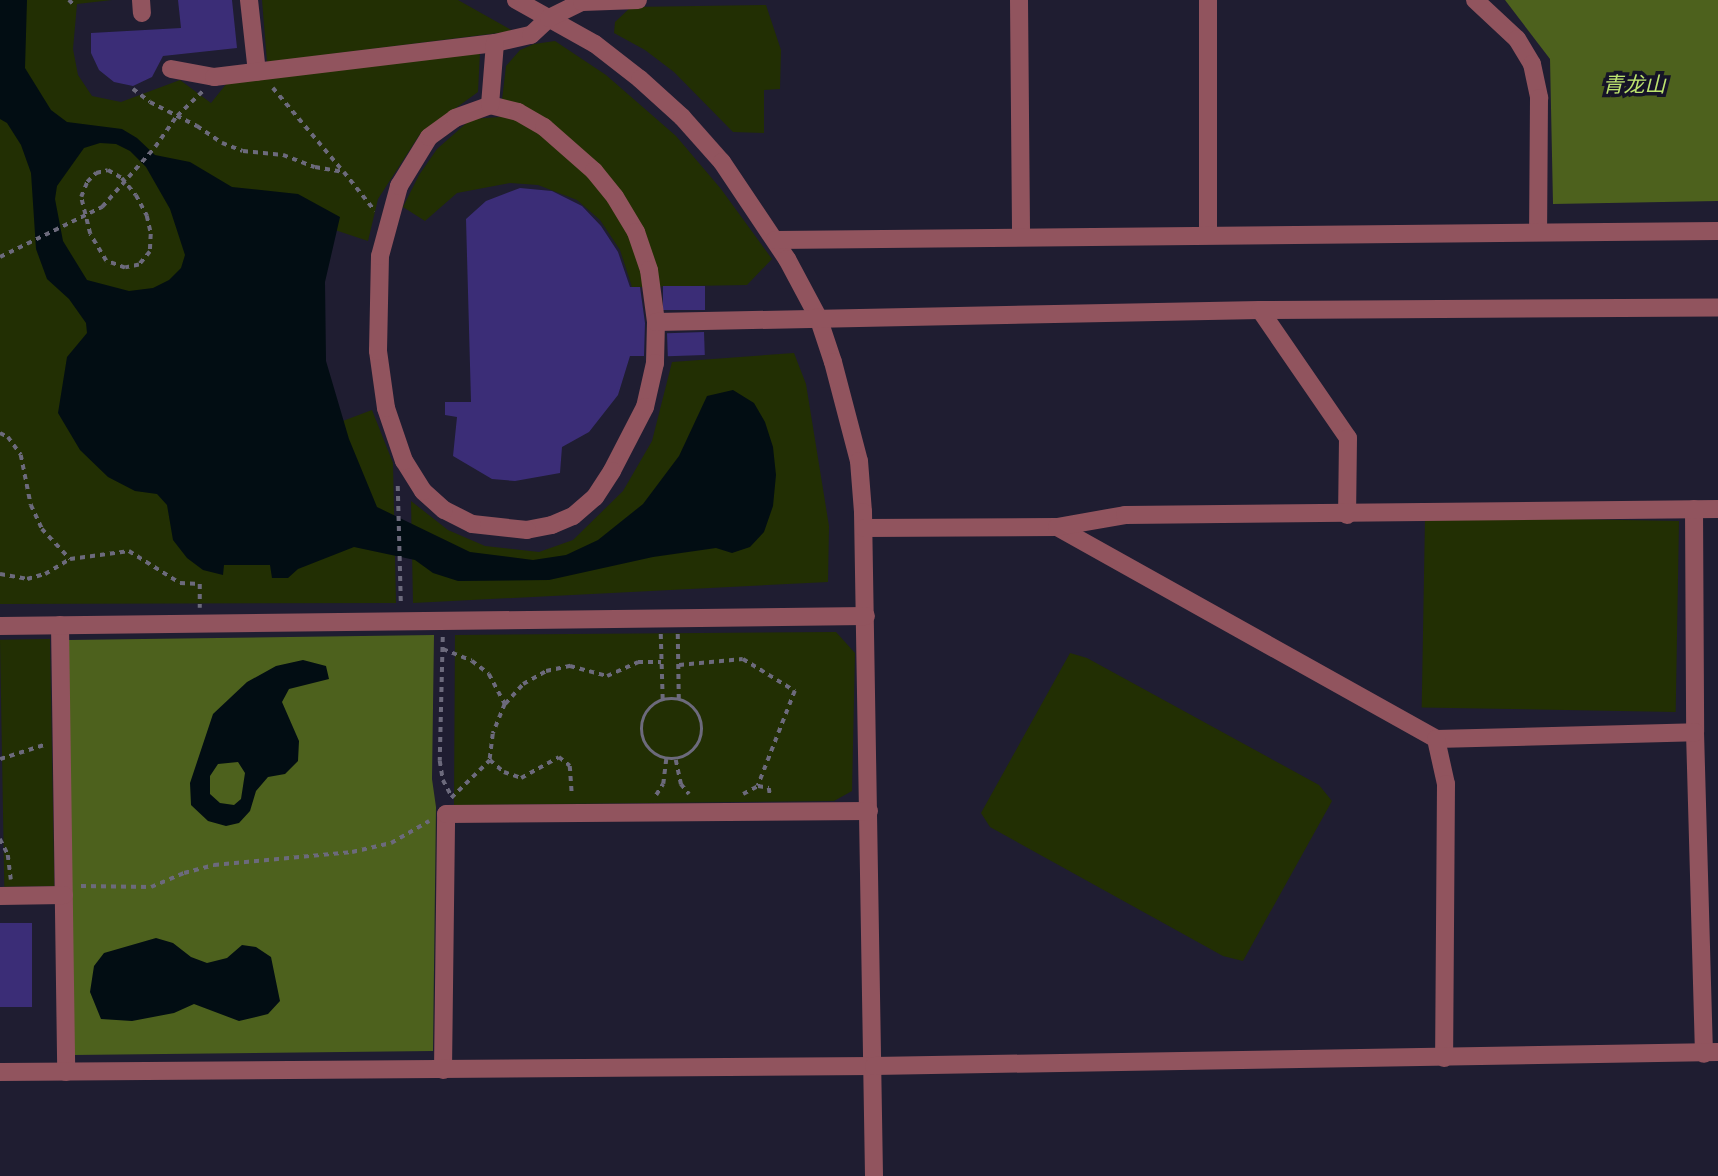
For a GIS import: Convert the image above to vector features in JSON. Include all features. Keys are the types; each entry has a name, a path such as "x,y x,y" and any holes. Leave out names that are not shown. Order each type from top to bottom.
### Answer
{"street":[{"path":"249,0 257,72"},
{"path":"516,0 595,44 682,117 722,162 775,240 818,317 856,449 864,527 874,1176"},
{"path":"171,69 214,77 495,43 531,35 549,18 582,2 638,0"},
{"path":"1019,0 1021,237"},
{"path":"1208,0 1209,235"},
{"path":"1475,0 1493,13 1517,39 1532,64 1539,98 1538,232"},
{"path":"490,105 495,43"},
{"path":"490,105 518,111 544,127 594,171 615,197 636,232 649,270 656,322 655,363 645,407 632,437 595,497 573,516 552,526 502,530 472,524 444,510 424,491 404,461 386,408 378,351 380,256 387,227 398,186 429,137 455,118 490,105"},
{"path":"775,240 1718,231"},
{"path":"656,322 1260,310 1718,308"},
{"path":"1260,310 1348,438 1347,515"},
{"path":"0,1072 874,1066 1711,1053 1695,732 1694,509"},
{"path":"864,527 1057,527 1125,515 1347,515 1718,509"},
{"path":"1057,527 1436,739 1695,732"},
{"path":"0,626 866,615"},
{"path":"60,625 66,1072"},
{"path":"1436,739 1443,759 1446,784 1444,1058"},
{"path":"443,1070 449,805 572,813 869,811"},
{"path":"6,896 64,891"}],"path":[{"path":"69,0 75,6"},
{"path":"257,72 344,172 387,227"},
{"path":"0,257 102,207 155,147 177,116 214,77"},
{"path":"132,89 222,143 243,151 283,155 315,167 344,172"},
{"path":"108,170 122,178 136,194 147,216 151,234 150,252 139,265 125,268 106,261 90,234 87,215 81,197 87,182 96,173 108,170"},
{"path":"0,433 8,437 22,455 31,505 42,529 70,559"},
{"path":"398,499 401,621"},
{"path":"0,574 27,579 45,574 70,559 129,551 180,583 200,584 200,623"},
{"path":"663,700 661,662 669,618"},
{"path":"669,618 679,665 679,699"},
{"path":"443,621 440,761 449,805"},
{"path":"443,649 472,661 489,674 505,705"},
{"path":"679,665 743,659 795,691 758,786"},
{"path":"64,891 151,887 184,873 214,865 352,852 391,844 449,805 489,760 493,734 505,705 523,684 546,671 570,666 607,676 638,662 661,662"},
{"path":"679,699 694,707 702,728 698,745 687,756 666,759 650,750 642,729 648,710 663,700 679,699"},
{"path":"0,759 62,740"},
{"path":"489,760 504,772 521,778 558,757 570,766 572,813"},
{"path":"648,813 663,784 666,759"},
{"path":"676,759 681,784 692,797 696,812"},
{"path":"0,839 8,855 6,896"}],"green space":[{"path":"22,0 112,0 77,4 73,49 78,75 92,96 121,102 180,80 211,103 227,83 480,52 478,92 420,134 378,199 368,241 332,229 315,322 340,422 372,410 393,463 396,603 0,604 0,92"},
{"path":"262,0 458,0 513,31 267,62"},
{"name":"青龙山","path":"1505,0 1718,0 1718,201 1553,204 1550,59"},
{"path":"766,5 781,50 780,89 764,90 764,133 733,132 674,72 645,50 614,33 615,22 631,7"},
{"path":"555,41 606,75 676,136 721,189 772,259 747,285 632,287 620,250 600,220 577,200 538,185 510,183 457,193 425,221 403,207 419,175 437,149 471,119 500,117 506,66 520,50 534,44"},
{"path":"794,353 806,384 829,526 828,582 413,603 411,501 448,530 485,546 539,552 573,540 623,491 652,441 672,362"},
{"path":"1425,517 1679,521 1676,712 1422,708"},
{"path":"836,632 855,653 852,791 834,801 454,805 455,635"},
{"path":"434,635 432,779 436,807 433,1051 73,1055 68,640"},
{"path":"50,639 54,886 4,887 0,640"},
{"path":"1070,653 1087,658 1319,785 1332,801 1243,961 1223,956 990,827 981,813"}],"shaded area":[{"path":"0,0 27,0 25,68 51,110 67,122 122,129 137,138 155,155 190,162 232,187 298,194 340,217 325,282 326,361 349,439 377,507 470,552 533,560 566,555 598,540 643,504 679,456 707,396 733,390 754,403 765,422 773,447 776,475 773,506 764,532 750,547 732,553 716,548 653,557 549,580 458,581 433,573 415,560 354,547 298,569 288,578 272,578 270,565 224,565 223,575 203,570 187,558 173,540 167,505 157,494 135,491 108,477 80,450 58,413 67,357 87,333 86,323 69,299 47,279 36,249 31,173 21,145 7,123 0,119","holes":["100,143 116,144 130,151 146,167 170,209 185,255 181,268 169,280 153,288 129,291 87,280 63,241 55,199 57,186 84,148"]},
{"path":"303,660 326,666 329,679 289,689 282,702 299,741 298,761 285,774 268,777 256,791 250,811 239,823 226,826 208,821 191,805 190,783 213,714 247,682 276,666","holes":["238,762 245,773 241,799 234,805 220,803 210,794 210,776 218,764"]},
{"path":"156,938 173,943 191,957 207,963 227,958 242,945 256,947 271,957 280,1001 268,1014 239,1021 194,1004 174,1013 132,1021 101,1019 90,992 94,966 104,953"}],"building":[{"path":"178,0 232,0 237,48 163,56 152,77 133,86 114,82 99,70 91,53 91,33 181,28"},
{"path":"520,188 552,191 582,206 601,226 618,252 630,287 640,287 645,323 644,356 630,356 618,395 589,432 562,447 560,473 515,481 492,479 453,456 457,417 445,415 445,402 471,402 466,219 486,201"},
{"path":"663,286 705,286 705,310 663,310"},
{"path":"704,332 705,355 668,356 667,333"},
{"path":"0,923 32,923 32,1007 0,1007"}]}
